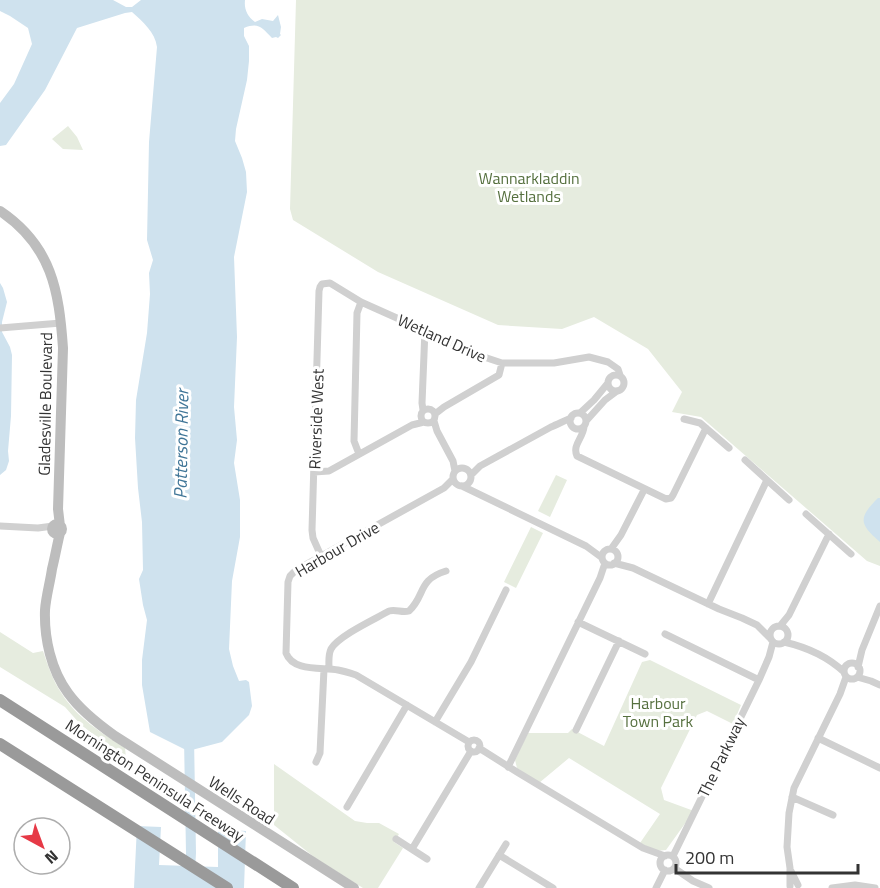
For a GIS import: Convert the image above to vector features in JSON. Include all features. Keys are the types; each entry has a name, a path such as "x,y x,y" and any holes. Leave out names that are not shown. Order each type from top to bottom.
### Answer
{"highway":[{"name":"Mornington Peninsula Freeway","path":"0,700 293,888"},
{"path":"0,744 227,888"}],"main road":[{"name":"Gladesville Boulevard","path":"0,211 27,234 43,256 55,284 61,323 63,371 58,509 56,549 46,602 47,644 55,670 67,692 87,715 115,736"},
{"name":"Wells Road","path":"115,736 354,888"}],"street":[{"name":"Wetland Drive","path":"324,283 330,283 361,302 502,363 554,363 589,357 603,360"},
{"name":"Riverside West","path":"321,556 312,533 319,291 324,283"},
{"path":"359,454 354,441 357,312 361,302"},
{"path":"1,328 61,323"},
{"path":"425,330 423,395 429,416 462,477 476,492 708,604 780,635 880,685"},
{"path":"561,424 580,430 598,407 622,389 624,379 619,371 603,360"},
{"path":"603,360 612,390 617,391"},
{"path":"314,472 331,470 429,416 499,375 502,363"},
{"path":"577,443 570,423 571,418 594,400 613,375 620,375"},
{"path":"580,413 585,417 585,424 577,443 575,452 577,456 666,499 671,498 706,428"},
{"name":"Harbour Drive","path":"469,742 356,675 308,667 290,660 286,653 289,578 293,572 321,556 480,466 571,418"},
{"path":"684,419 697,422 729,448"},
{"path":"745,460 789,500"},
{"path":"708,604 767,480"},
{"path":"508,767 644,489"},
{"path":"806,514 851,554"},
{"path":"0,526 56,529"},
{"name":"The Parkway","path":"669,856 759,680 829,534"},
{"path":"316,762 320,753 326,669 329,654 336,642 388,611 409,611 428,580 446,571"},
{"path":"435,722 471,662 506,590"},
{"path":"794,887 787,839 794,788 852,672 880,606"},
{"path":"578,622 645,654"},
{"path":"665,634 759,680"},
{"path":"576,730 619,641"},
{"path":"347,807 407,705"},
{"path":"818,738 880,768"},
{"path":"471,751 468,747 469,742 477,741 479,748 508,767 644,848 669,856 676,861 674,868 669,871 663,868 644,848"},
{"path":"471,751 477,751 479,748"},
{"path":"412,849 471,751"},
{"path":"792,797 833,815"},
{"path":"396,839 428,859"},
{"path":"479,888 506,844"},
{"path":"499,855 553,888"},
{"path":"656,888 663,868 661,859 669,856"},
{"path":"674,868 693,881 710,888"},
{"path":"832,888 855,885 874,888"}],"green space":[{"name":"Wannarkladdin Wetlands","path":"296,0 880,0 880,566 867,561 701,417 672,412 682,392 648,349 594,317 562,329 498,325 378,272 293,220 290,209"},
{"path":"68,126 77,137 83,150 63,149 52,139"},
{"path":"556,475 567,480 550,517 538,511"},
{"path":"531,527 543,533 516,588 504,582"},
{"path":"0,632 33,653 43,651 53,679 68,703 90,724 125,748 127,768 120,755 80,724 65,707 0,667"},
{"name":"Harbour Town Park","path":"650,660 741,705 733,724 707,711 697,715 661,788 664,800 694,811 666,850 656,851 640,843 660,814 569,758 539,783 517,768 515,760 528,733 568,733 572,729 604,746 642,662"},
{"path":"274,764 355,821 379,823 399,834 394,842 403,848 378,888 363,888 314,857 274,825"}],"water":[{"path":"0,0 113,0 126,7 132,7 141,0 245,0 247,12 255,22 262,19 273,21 278,15 281,35 278,38 272,38 257,26 244,28 244,36 249,46 249,61 235,141 246,172 247,192 234,257 237,337 234,407 237,440 234,463 240,500 240,537 232,581 229,649 239,681 249,682 252,706 249,715 222,742 188,751 150,732 142,685 142,660 147,620 139,579 143,570 142,522 135,438 136,400 147,333 149,273 153,260 147,240 149,142 156,42 148,28 132,12 77,28 45,90 6,145 0,146 0,103 14,84 32,44 28,28 0,11"},
{"path":"0,283 7,302 2,332 12,355 9,461 6,470 0,475"},
{"path":"880,498 880,542 868,530 864,521 867,511"},
{"path":"137,826 161,827 159,865 218,867 218,829 246,831 244,888 134,888"}],"waterway":[{"name":"Patterson River","path":"189,738 191,853 189,888"}]}
